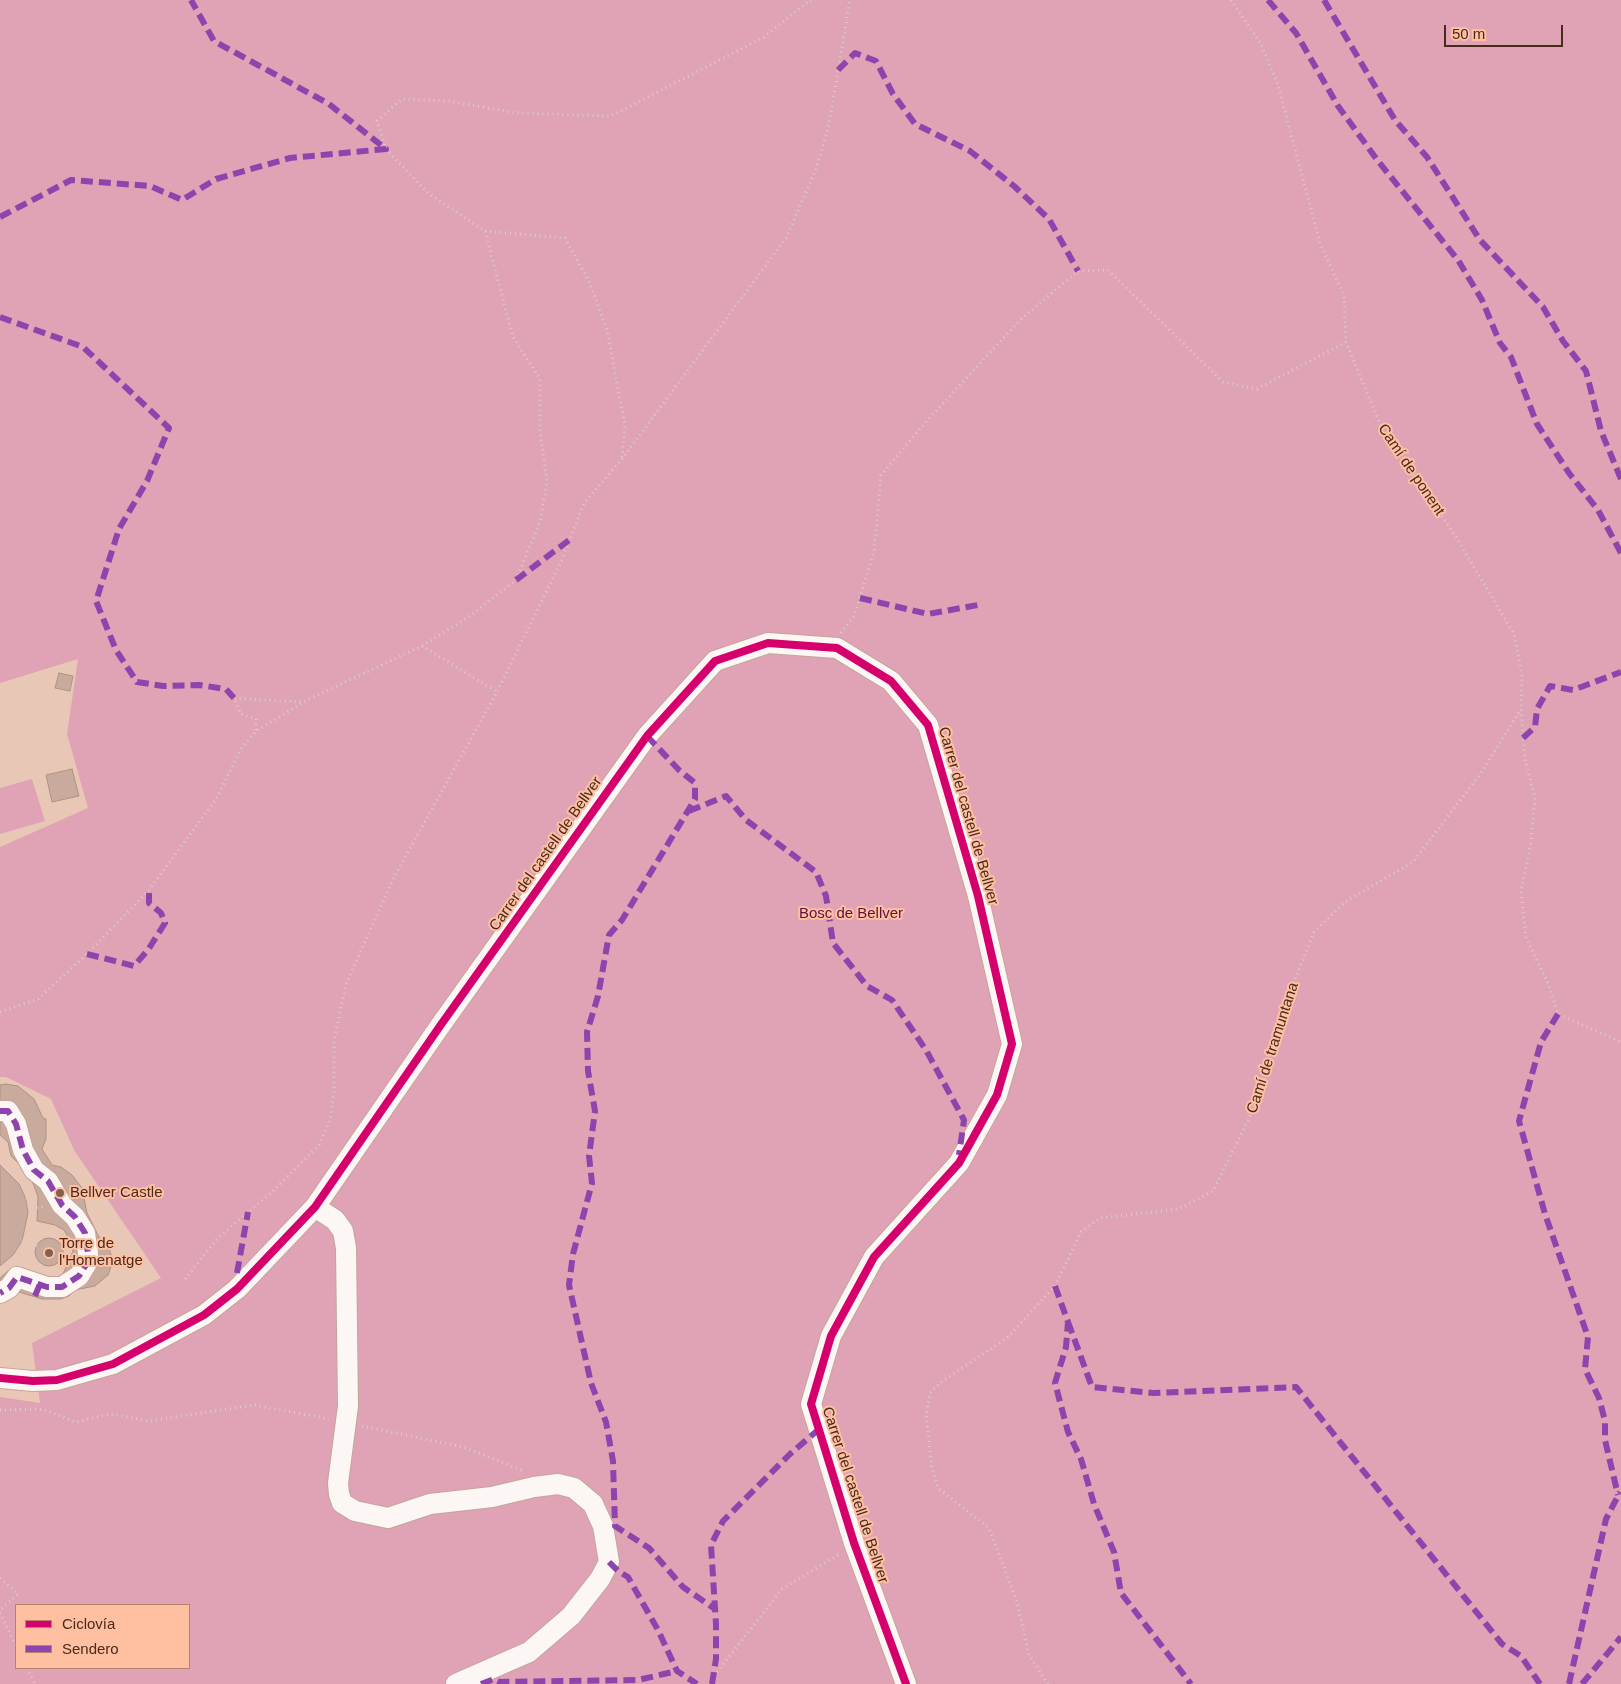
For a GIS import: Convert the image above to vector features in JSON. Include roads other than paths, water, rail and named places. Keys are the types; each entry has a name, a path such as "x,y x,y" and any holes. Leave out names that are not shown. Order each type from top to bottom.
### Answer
{"street":[{"name":"Carrer del castell de Bellver","path":"0,1378 33,1381 57,1380 113,1364 204,1315 237,1289 315,1207 440,1026 647,736 715,661 768,643 837,648 891,681 928,725 978,896 1012,1044 997,1096 958,1163 874,1257 831,1336 811,1404 854,1543 906,1684"},
{"path":"0,1111 8,1111 16,1124 23,1150 34,1170 48,1181 62,1205 76,1217 85,1233 87,1263 79,1276 62,1287 47,1287 35,1297 17,1277 8,1288 0,1293"},
{"path":"315,1207 335,1220 343,1231 346,1248 347,1423 338,1494 342,1503 355,1511 388,1518 430,1504 486,1498 558,1484 574,1488 593,1504 603,1526 609,1562 600,1579 570,1616 529,1652 456,1684"}],"place":[{"name":"Bellver Castle","path":"60,1193"},
{"name":"Torre de l'Homenatge","path":"49,1253"}],"park label":[{"name":"Bosc de Bellver","path":"851,914"}]}
